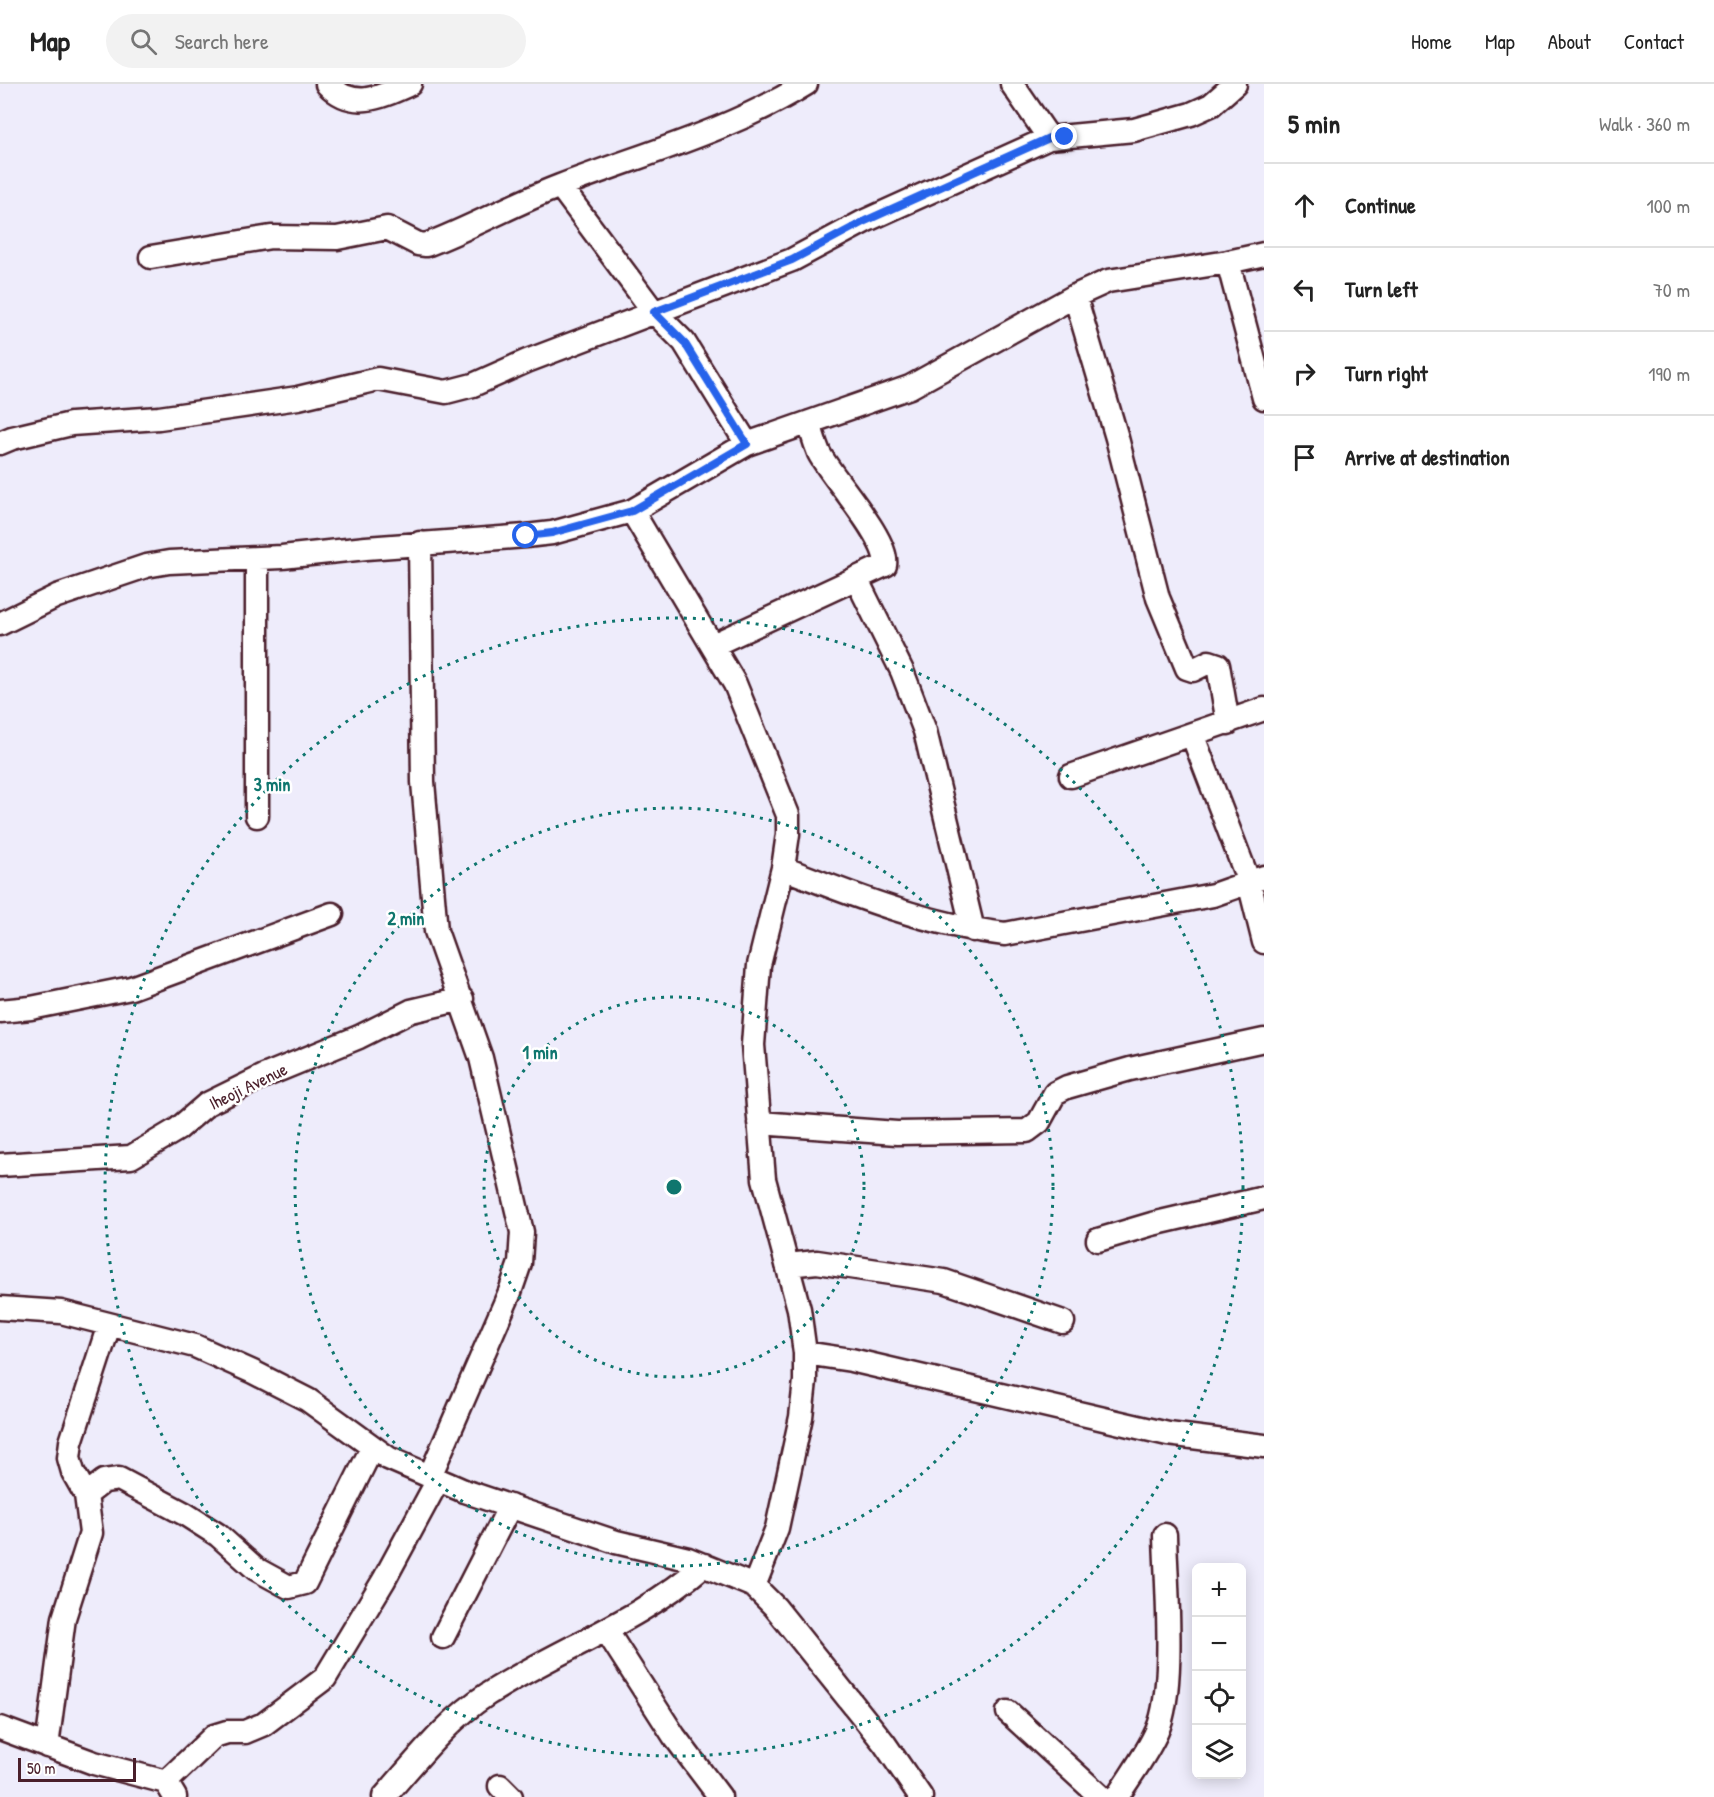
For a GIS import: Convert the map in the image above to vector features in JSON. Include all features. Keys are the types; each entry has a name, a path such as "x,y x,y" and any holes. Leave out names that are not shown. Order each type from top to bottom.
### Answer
{"street":[{"path":"327,84 352,100 372,101 410,84"},
{"path":"151,257 271,237 337,238 387,228 418,244 426,245 560,186 659,153 785,97 806,84"},
{"path":"1012,84 1049,138"},
{"path":"0,443 71,424 159,418 298,398 378,379 396,384 450,391 473,385 527,361 792,260 865,221 1049,138 1134,130 1191,114 1211,105 1234,84"},
{"path":"560,186 654,312 684,342 747,444"},
{"path":"0,624 57,596 146,566 199,559 257,559 552,533 632,511 747,444 910,387 1075,296 1108,281 1264,254"},
{"path":"1228,262 1264,398"},
{"path":"1075,296 1117,438 1158,598 1187,668 1193,670 1209,662 1218,665 1228,723"},
{"path":"713,645 856,578 883,568 886,560 853,499 836,480 820,453 810,422"},
{"path":"632,511 735,684 788,815 783,868 759,965 753,1044 764,1179 799,1309 805,1353 805,1381 797,1437 777,1528 754,1586"},
{"path":"0,1728 170,1790 214,1736 227,1732 245,1732 264,1724 325,1678 384,1580 434,1478 510,1292 520,1263 522,1232 481,1058 436,931 423,782 420,543"},
{"path":"257,559 257,816"},
{"path":"856,578 902,671 925,731 973,930"},
{"path":"1071,776 1264,709"},
{"path":"1192,734 1257,880 1264,942"},
{"path":"783,868 895,910 973,930 1005,934 1032,931 1213,895 1257,880"},
{"path":"0,1011 31,1008 130,988 332,914"},
{"name":"Iheoji Avenue","path":"0,1165 130,1157 178,1129 207,1104 264,1076 359,1037 411,1011 462,999"},
{"path":"759,1123 897,1133 1027,1131 1039,1122 1055,1093 1067,1087 1130,1069 1264,1040"},
{"path":"1098,1240 1152,1224 1264,1198"},
{"path":"787,1265 817,1262 944,1281 1063,1322"},
{"path":"0,1308 61,1312 195,1346 253,1371 308,1400 372,1448 434,1478 616,1542 704,1565 754,1586 775,1607 884,1743 921,1797"},
{"path":"47,1746 64,1618 90,1533 86,1495 73,1472 69,1458 71,1442 109,1325"},
{"path":"805,1353 851,1360 1168,1434 1264,1446"},
{"path":"86,1495 104,1481 119,1479 210,1530 256,1569 289,1587 298,1586 305,1583 372,1448"},
{"path":"443,1637 510,1506"},
{"path":"1117,1797 1157,1732 1164,1711 1167,1615 1164,1535"},
{"path":"384,1797 453,1719 513,1679 657,1601 704,1565"},
{"path":"606,1630 674,1736 720,1797"},
{"path":"1008,1712 1101,1797"}],"route":[{"path":"526,536 552,533 632,511 747,444 684,342 654,312 808,254 865,221 1049,138 1065,137"}]}
